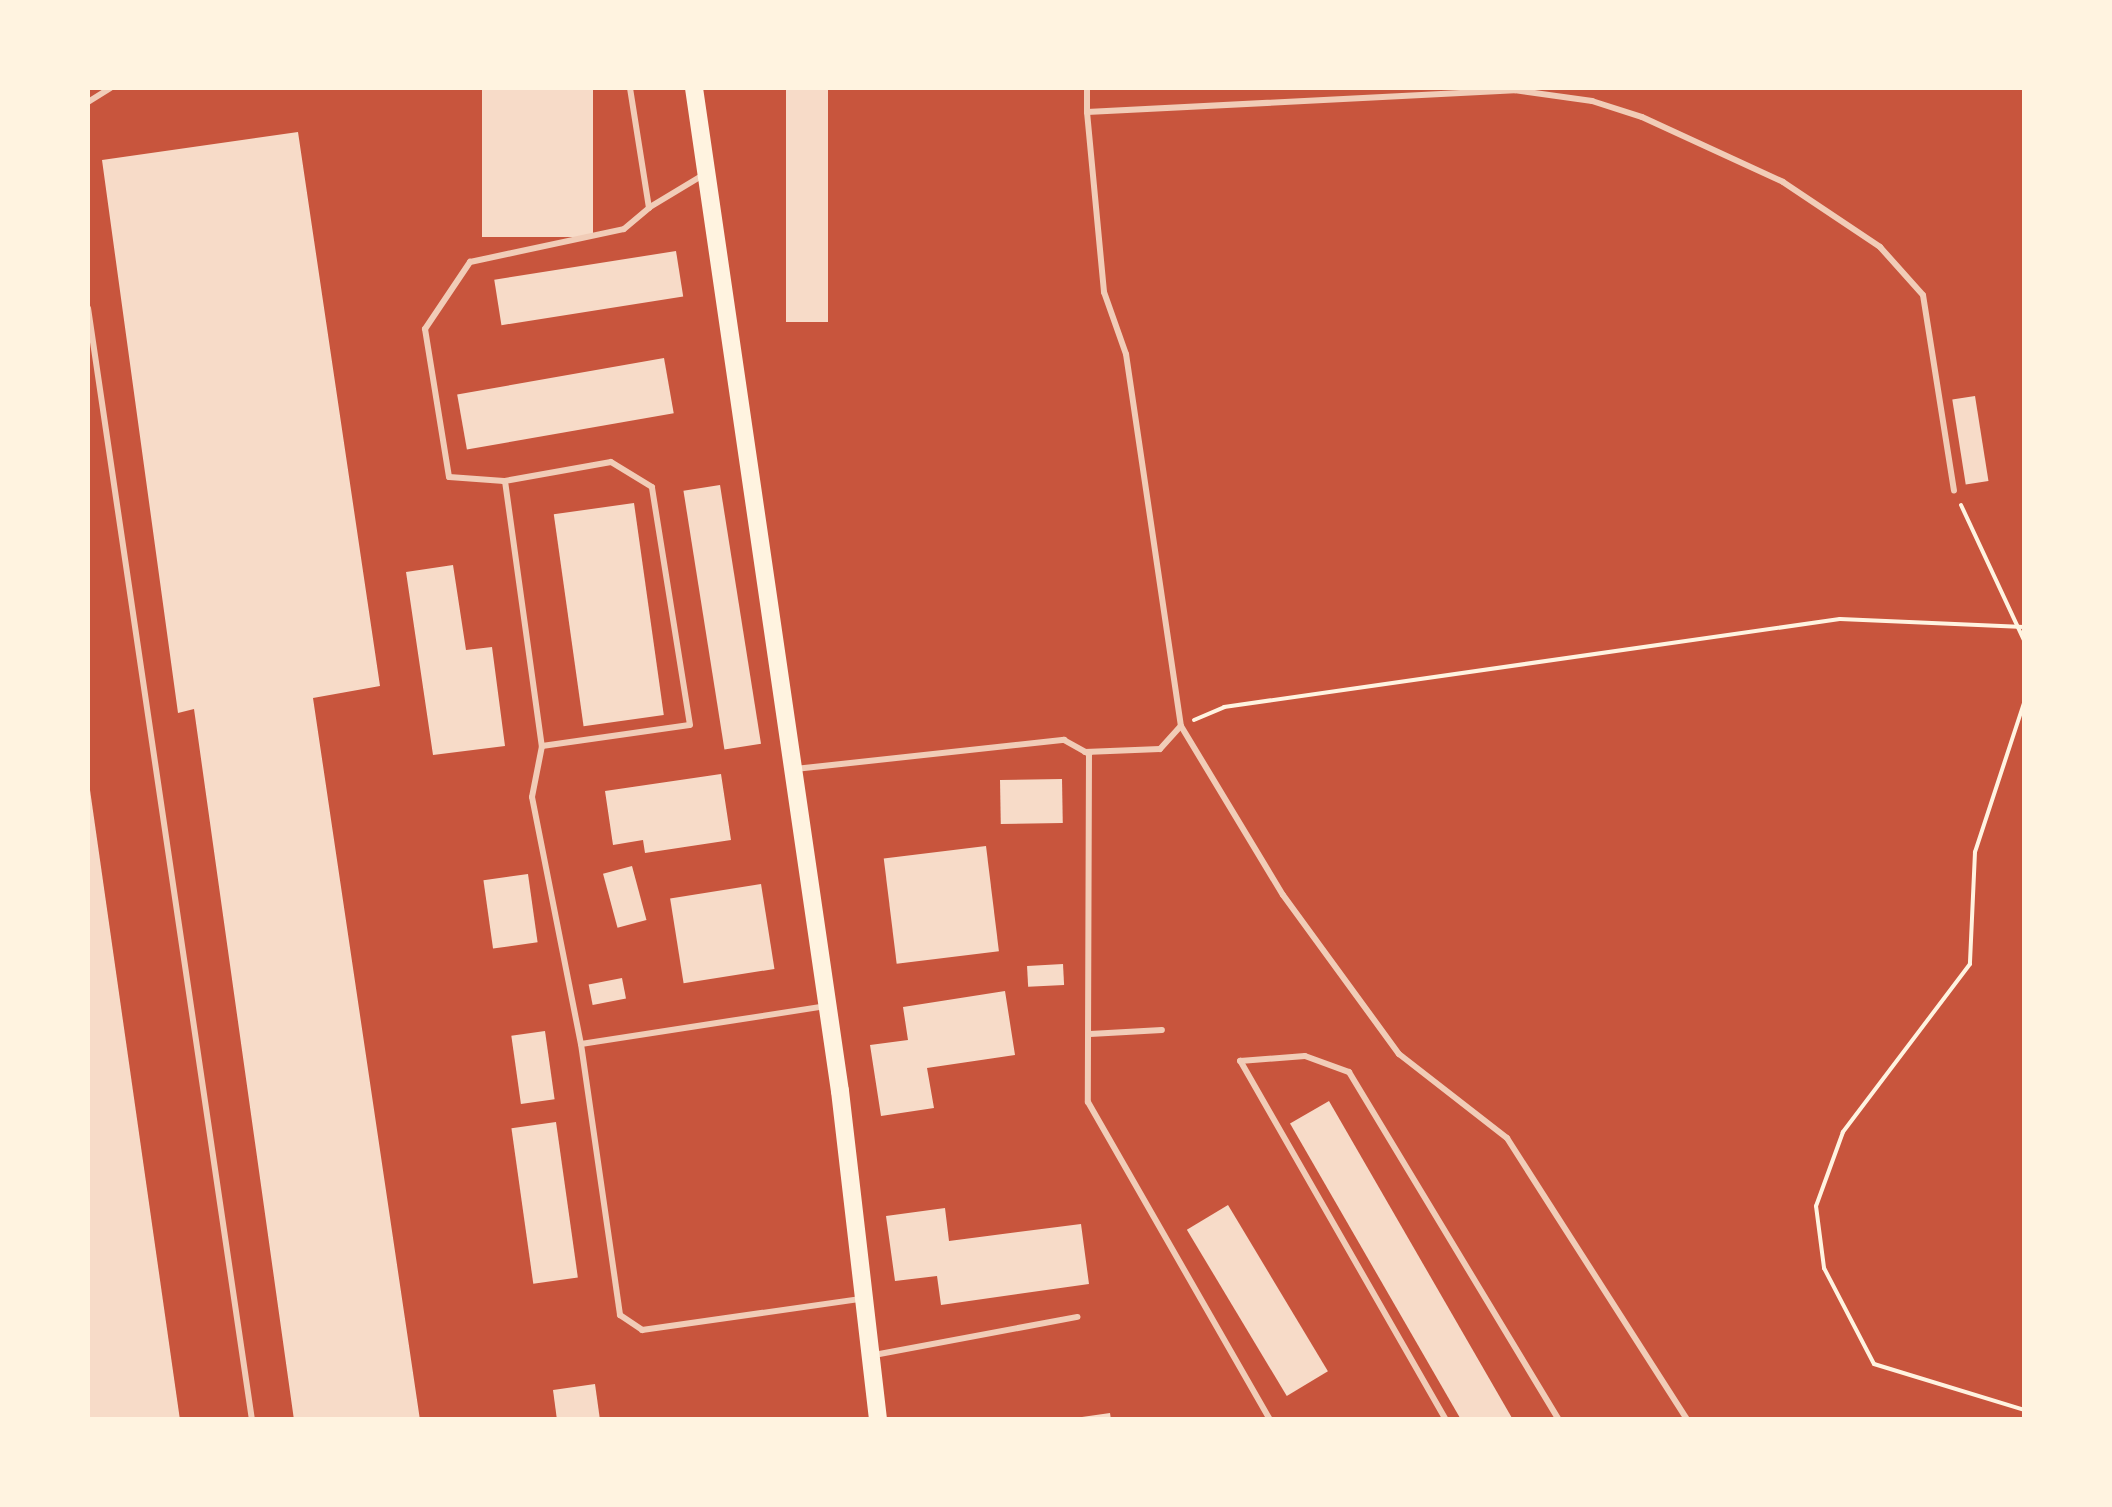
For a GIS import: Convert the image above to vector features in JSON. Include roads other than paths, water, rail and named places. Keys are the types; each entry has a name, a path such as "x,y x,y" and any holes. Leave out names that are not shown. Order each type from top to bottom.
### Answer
{"main road":[{"path":"694,88 828,1006 868,1298 878,1420"}],"lane":[{"path":"88,102 110,88"},
{"path":"630,88 649,208"},
{"path":"1087,88 1104,292 1126,354 1181,726 1283,895 1399,1054 1507,1138 1687,1420"},
{"path":"1087,112 1517,89 1592,101 1642,118 1783,182 1880,247 1923,295 1954,491"},
{"path":"542,746 690,725 652,486 611,462 504,481 449,477 425,329 470,262 624,229 649,208 707,173"},
{"path":"88,308 252,1420"},
{"path":"504,481 542,746 532,798 581,1044 620,1316 642,1330 868,1298"},
{"path":"794,769 1064,740 1089,754 1160,749 1181,726"},
{"path":"1089,754 1088,1102 1270,1420"},
{"path":"581,1044 828,1006"},
{"path":"1090,1034 1162,1030"},
{"path":"1446,1420 1240,1061 1304,1056 1349,1072 1559,1420"},
{"path":"873,1355 1078,1317"}]}
